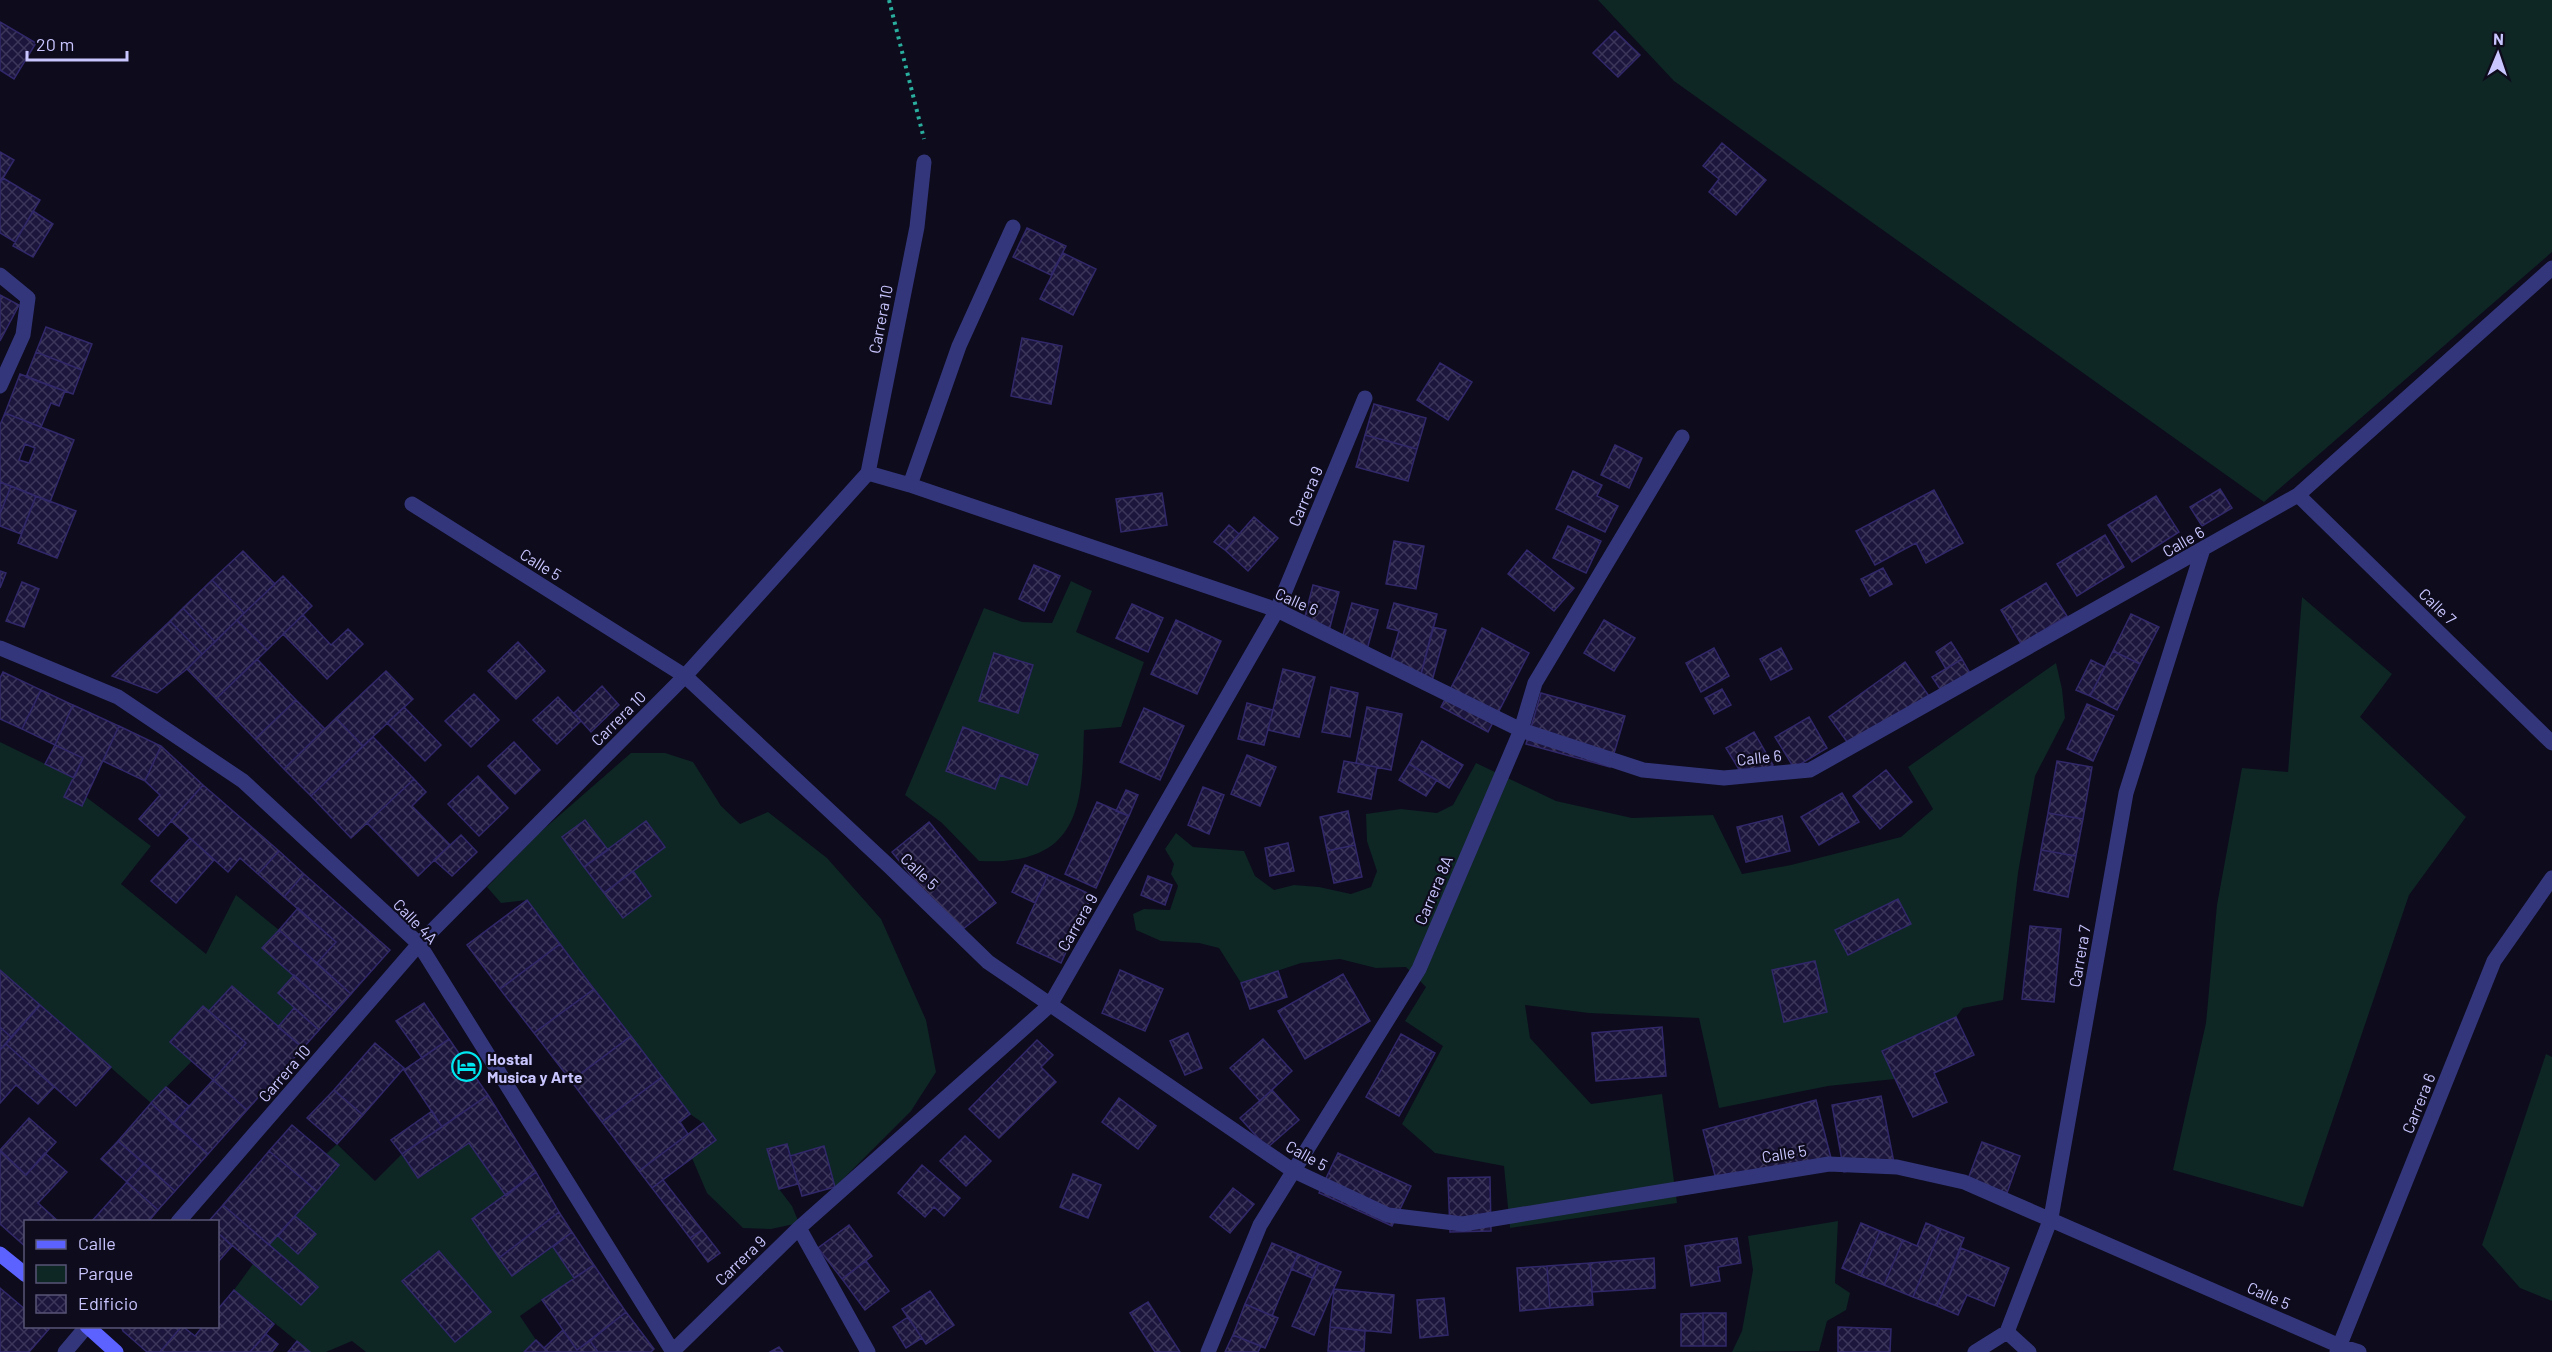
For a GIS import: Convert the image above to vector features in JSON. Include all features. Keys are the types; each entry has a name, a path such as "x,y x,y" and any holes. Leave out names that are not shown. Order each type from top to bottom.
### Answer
{"main road":[{"path":"0,1254 24,1273"},
{"path":"88,1328 116,1352"}],"street":[{"name":"Carrera 10","path":"179,1220 419,944 685,676 868,473 917,227 924,162"},
{"path":"910,485 959,346 1013,227"},
{"name":"Calle 6","path":"868,473 910,485 1277,610 1521,730 1643,770 1724,778 1809,770 2202,552 2298,495 2552,268"},
{"path":"0,275 28,298 23,335 0,386"},
{"name":"Carrera 9","path":"673,1352 799,1228 1050,1005 1277,610 1365,398"},
{"name":"Carrera 8A","path":"1208,1352 1260,1226 1292,1170 1419,969 1521,730 1535,683 1682,437"},
{"name":"Calle 7","path":"2298,495 2552,743"},
{"name":"Calle 5","path":"412,504 685,676 890,867 988,962 1292,1170 1388,1215 1463,1224 1829,1164 1897,1167 1964,1182 2051,1218 2339,1349 2359,1352"},
{"name":"Carrera 7","path":"2007,1332 2051,1218 2126,793 2202,552"},
{"name":"Calle 4A","path":"0,648 118,697 243,781 419,944 673,1352"},
{"name":"Carrera 6","path":"2339,1349 2494,961 2552,878"},
{"path":"799,1228 868,1352"},
{"path":"65,1352 86,1328"},
{"path":"1975,1352 2007,1332 2029,1352"}],"path":[{"path":"889,0 924,134 924,162"}],"green space":[{"path":"1598,0 2552,0 2552,252 2264,502 1674,81"},
{"path":"1071,581 1092,591 1076,632 1144,662 1121,727 1084,730 1080,794 1075,813 1066,830 1054,844 1036,854 1008,861 979,861 942,823 905,795 984,608 1022,622 1052,623","holes":["1032,665 1018,713 980,701","963,727 1038,755 1000,775 994,789 946,771"]},
{"path":"2302,597 2392,674 2360,717 2466,817 2409,895 2303,1207 2173,1170 2206,1023 2217,905 2242,768 2288,772"},
{"path":"2056,663 2065,718 2035,776 2018,873 2003,1000 1963,1008 1956,1017 1883,1051 1895,1079 1828,1086 1719,1108 1699,1018 1589,1013 1525,1005 1530,1038 1591,1104 1662,1094 1677,1203 1510,1228 1504,1166 1435,1153 1402,1124 1443,1046 1405,1021 1426,987 1406,967 1376,968 1340,959 1301,963 1241,983 1219,948 1199,943 1161,941 1136,930 1133,914 1144,909 1170,910 1178,886 1171,874 1174,864 1165,849 1176,833 1193,847 1244,851 1255,876 1274,890 1294,885 1319,887 1351,894 1371,887 1377,871 1367,841 1366,814 1401,809 1437,813 1453,805 1476,763 1556,801 1632,818 1713,815 1742,874 1791,865 1901,837 1933,809 1908,767","holes":["1898,899 1911,924 1848,955 1836,930","1815,961 1827,1012 1784,1022 1772,970"]},
{"path":"0,742 74,778 64,797 81,805 86,797 151,846 121,884 206,954 236,895 279,930 263,948 294,975 278,993 294,1008 278,1027 232,986 209,1011 203,1006 170,1041 192,1061 151,1103 0,970"},
{"path":"631,753 665,753 693,762 721,806 740,824 768,812 827,858 881,919 926,1020 936,1072 911,1111 835,1187 824,1146 790,1156 787,1144 768,1149 779,1189 792,1206 799,1223 771,1229 743,1228 707,1193 692,1158 703,1123 690,1114 527,900 501,903 487,887 538,834","holes":["585,820 608,850 646,821 665,846 633,871 651,896 623,918 562,837"]},
{"path":"2546,1054 2552,1057 2552,1301 2520,1288 2482,1245"},
{"path":"469,1143 506,1196 512,1276 553,1247 574,1278 520,1316 536,1340 523,1352 366,1352 352,1341 326,1352 310,1352 234,1290 253,1264 301,1305 317,1287 269,1245 278,1236 298,1253 315,1234 295,1216 339,1166 326,1154 337,1144 375,1181 402,1154 419,1178"},
{"path":"1838,1221 1835,1283 1850,1293 1846,1310 1827,1321 1819,1351 1732,1352 1742,1331 1753,1270 1748,1236"}],"building":[{"path":"0,22 36,43 14,79 0,70"},
{"path":"1615,31 1640,55 1618,77 1593,53"},
{"path":"1722,143 1766,180 1736,215 1709,192 1719,179 1703,166"},
{"path":"0,152 14,160 0,183"},
{"path":"3,178 40,200 15,242 0,233 0,183"},
{"path":"33,211 53,224 33,257 13,246"},
{"path":"1027,228 1066,246 1051,275 1013,257"},
{"path":"1063,253 1096,269 1073,315 1040,299"},
{"path":"0,295 19,305 0,341"},
{"path":"46,327 92,344 82,370 36,352"},
{"path":"1022,338 1062,346 1051,404 1011,396"},
{"path":"36,352 82,370 73,394 26,377"},
{"path":"1440,363 1472,382 1448,420 1417,400"},
{"path":"20,374 65,391 59,406 51,403 41,427 5,413"},
{"path":"1374,404 1426,418 1417,449 1365,435"},
{"path":"5,413 74,440 50,502 0,482 0,425","holes":["25,444 35,448 29,463 19,460"]},
{"path":"1365,435 1417,449 1408,481 1356,467"},
{"path":"1615,445 1642,458 1629,488 1601,475"},
{"path":"1573,471 1602,485 1597,496 1618,506 1605,532 1556,509"},
{"path":"0,482 11,486 0,514"},
{"path":"11,486 36,496 21,534 0,526 0,514"},
{"path":"2220,489 2232,508 2202,526 2190,507"},
{"path":"1934,490 1963,543 1926,563 1916,543 1875,565 1856,531"},
{"path":"1162,493 1167,525 1121,532 1116,499"},
{"path":"36,496 76,511 57,558 18,543"},
{"path":"2156,496 2179,532 2132,562 2108,525"},
{"path":"1254,517 1278,538 1248,571 1225,550"},
{"path":"1229,525 1239,534 1225,550 1214,542"},
{"path":"1568,526 1601,541 1586,573 1553,558"},
{"path":"2105,535 2124,567 2077,596 2057,564"},
{"path":"1394,541 1424,546 1416,589 1386,584"},
{"path":"1527,550 1574,588 1554,611 1508,574"},
{"path":"243,551 275,584 244,613 212,580"},
{"path":"1034,565 1060,576 1044,611 1019,599"},
{"path":"1883,568 1892,584 1870,596 1861,579"},
{"path":"0,571 6,573 0,588"},
{"path":"283,576 312,606 267,650 237,620"},
{"path":"212,580 244,613 215,642 183,608"},
{"path":"22,582 39,589 24,627 6,621"},
{"path":"2046,583 2067,616 2021,644 2001,610"},
{"path":"1313,585 1339,592 1329,631 1303,624"},
{"path":"1352,603 1378,610 1366,653 1340,646"},
{"path":"1394,603 1437,614 1420,678 1388,669 1399,631 1387,628"},
{"path":"1132,604 1163,618 1148,652 1116,638"},
{"path":"183,608 215,642 202,654 170,621"},
{"path":"2131,614 2159,627 2140,664 2113,651"},
{"path":"303,615 331,645 348,629 363,644 327,679 283,634"},
{"path":"237,620 267,650 216,699 187,669"},
{"path":"1176,620 1221,641 1197,694 1151,674"},
{"path":"1604,620 1635,638 1614,671 1584,653"},
{"path":"170,621 202,654 187,669 157,693 112,676"},
{"path":"1433,627 1446,630 1432,681 1420,678"},
{"path":"1482,628 1529,653 1488,732 1441,707"},
{"path":"518,642 545,671 516,699 488,671"},
{"path":"1951,642 1962,659 1946,669 1936,652"},
{"path":"1714,648 1729,676 1701,692 1686,663"},
{"path":"1781,648 1792,669 1771,680 1760,659"},
{"path":"2113,651 2140,664 2117,710 2090,696"},
{"path":"994,653 1033,665 1018,713 979,701"},
{"path":"257,659 296,700 255,739 216,699"},
{"path":"1962,659 1971,675 1942,692 1932,677"},
{"path":"2091,660 2105,667 2090,696 2076,690"},
{"path":"1905,662 1929,696 1853,750 1829,717"},
{"path":"1283,669 1315,677 1299,737 1268,730"},
{"path":"386,671 413,699 363,746 336,718"},
{"path":"3,672 41,690 22,729 0,719 0,678"},
{"path":"602,686 619,705 591,732 574,713"},
{"path":"1331,687 1358,693 1350,737 1322,732"},
{"path":"1722,689 1731,705 1714,714 1705,698"},
{"path":"41,690 73,705 55,745 22,729"},
{"path":"1541,693 1625,716 1610,767 1526,744"},
{"path":"474,694 499,720 471,747 445,721"},
{"path":"558,697 581,721 557,744 533,720"},
{"path":"296,700 325,729 284,769 255,739"},
{"path":"1247,703 1273,710 1264,745 1238,739"},
{"path":"2087,704 2114,716 2093,761 2067,749"},
{"path":"73,705 119,726 82,806 64,797 83,758 55,745"},
{"path":"404,707 441,745 425,761 387,723"},
{"path":"1367,707 1402,714 1391,770 1356,763"},
{"path":"1144,708 1184,726 1160,780 1120,762"},
{"path":"1809,717 1827,748 1794,768 1775,737"},
{"path":"336,718 363,746 311,796 284,769"},
{"path":"119,726 161,746 145,781 103,761"},
{"path":"963,727 1038,755 1027,785 1000,775 995,789 946,771"},
{"path":"1754,732 1773,765 1746,781 1726,748"},
{"path":"373,737 414,779 351,838 311,796"},
{"path":"1422,741 1463,765 1449,788 1409,764"},
{"path":"514,742 540,770 515,794 488,766"},
{"path":"55,745 83,758 74,778 45,764"},
{"path":"161,746 203,785 158,836 139,819 160,795 145,781"},
{"path":"1247,755 1276,767 1260,806 1231,794"},
{"path":"1344,761 1377,767 1371,799 1338,792"},
{"path":"2057,761 2092,767 2083,819 2048,813"},
{"path":"1409,764 1437,780 1426,796 1399,780"},
{"path":"1886,770 1912,802 1880,829 1853,796"},
{"path":"478,776 508,808 479,836 448,804"},
{"path":"414,779 426,792 412,806 450,845 418,876 367,823"},
{"path":"203,785 279,851 258,874 240,858 228,872 171,821"},
{"path":"1203,787 1224,795 1209,834 1188,825"},
{"path":"1126,790 1138,795 1129,816 1116,811"},
{"path":"1842,793 1859,822 1819,845 1801,817"},
{"path":"1097,802 1129,816 1096,888 1065,874"},
{"path":"1348,811 1355,845 1327,851 1320,817"},
{"path":"2048,813 2083,819 2076,856 2041,850"},
{"path":"1782,816 1790,851 1746,862 1737,827"},
{"path":"585,820 608,850 584,867 562,837"},
{"path":"646,821 665,847 604,893 584,867"},
{"path":"929,822 996,903 958,933 892,852"},
{"path":"461,835 477,852 452,876 434,860"},
{"path":"190,838 214,860 176,903 151,881"},
{"path":"1288,843 1294,871 1270,876 1265,848"},
{"path":"1355,845 1362,877 1334,883 1327,851"},
{"path":"2041,850 2076,856 2068,897 2034,890"},
{"path":"279,851 304,874 284,897 258,874"},
{"path":"1025,865 1048,875 1035,903 1012,892"},
{"path":"633,871 651,896 623,918 604,893"},
{"path":"304,874 390,950 351,994 317,963 336,942 284,897"},
{"path":"1048,875 1092,895 1061,963 1017,943"},
{"path":"1148,876 1172,885 1165,905 1141,895"},
{"path":"1898,899 1911,924 1848,955 1835,930"},
{"path":"527,900 560,944 500,989 467,945"},
{"path":"298,908 336,942 317,963 279,930"},
{"path":"2030,926 2061,929 2054,1002 2022,999"},
{"path":"279,930 351,994 335,1012 262,948"},
{"path":"560,944 594,989 534,1033 500,989"},
{"path":"1815,961 1827,1012 1784,1022 1772,970"},
{"path":"0,970 40,1005 11,1037 0,1027"},
{"path":"1120,970 1163,989 1145,1031 1102,1013"},
{"path":"1278,971 1287,997 1250,1009 1241,983"},
{"path":"1343,974 1370,1021 1305,1059 1278,1011"},
{"path":"294,975 335,1012 319,1030 278,993"},
{"path":"232,986 303,1048 247,1110 213,1080 246,1043 209,1011"},
{"path":"594,989 631,1036 571,1081 534,1033"},
{"path":"424,1003 449,1039 422,1058 396,1021"},
{"path":"40,1005 111,1067 76,1106 6,1044"},
{"path":"203,1006 246,1043 213,1080 170,1042"},
{"path":"294,1008 319,1030 303,1048 278,1027"},
{"path":"1956,1017 1974,1055 1934,1073 1947,1102 1913,1117 1882,1051"},
{"path":"0,1027 11,1037 0,1050"},
{"path":"1662,1027 1666,1076 1596,1081 1592,1033"},
{"path":"1188,1033 1202,1068 1185,1075 1170,1041"},
{"path":"1401,1034 1435,1053 1399,1116 1366,1097"},
{"path":"631,1036 662,1077 602,1122 571,1081"},
{"path":"449,1039 488,1095 442,1127 404,1070"},
{"path":"1263,1039 1292,1071 1260,1101 1230,1068"},
{"path":"1037,1040 1053,1055 1041,1067 1056,1082 999,1138 969,1109"},
{"path":"375,1043 404,1068 363,1115 334,1090"},
{"path":"6,1044 54,1087 38,1104 16,1085 0,1103 0,1050"},
{"path":"662,1077 690,1114 680,1122 688,1134 639,1171 602,1122"},
{"path":"213,1080 247,1110 208,1154 173,1124"},
{"path":"166,1087 189,1106 173,1124 151,1103"},
{"path":"334,1090 363,1115 337,1144 307,1118"},
{"path":"1272,1090 1299,1120 1267,1148 1240,1118"},
{"path":"488,1095 536,1172 506,1196 469,1143 418,1178 402,1154"},
{"path":"1881,1096 1894,1163 1844,1172 1832,1105"},
{"path":"1119,1098 1156,1126 1138,1149 1102,1122"},
{"path":"1816,1100 1831,1158 1718,1187 1703,1130"},
{"path":"151,1103 208,1154 175,1191 118,1141"},
{"path":"432,1111 442,1127 402,1154 391,1140"},
{"path":"29,1118 56,1142 26,1175 0,1150"},
{"path":"703,1123 716,1140 652,1188 639,1171"},
{"path":"292,1125 339,1165 317,1191 269,1151"},
{"path":"965,1136 991,1161 966,1186 940,1161"},
{"path":"118,1141 144,1163 127,1182 101,1159"},
{"path":"1982,1142 2020,1156 2007,1193 1968,1179"},
{"path":"787,1144 798,1184 779,1189 767,1149"},
{"path":"824,1146 835,1187 802,1196 790,1156"},
{"path":"0,1151 26,1175 45,1153 67,1172 38,1203 57,1220 24,1220 24,1245 0,1224"},
{"path":"269,1151 317,1191 269,1245 223,1205"},
{"path":"1338,1153 1411,1186 1392,1226 1319,1193"},
{"path":"144,1163 175,1191 158,1210 127,1182"},
{"path":"922,1165 960,1198 944,1216 934,1207 925,1217 898,1193"},
{"path":"536,1172 559,1212 499,1258 472,1219"},
{"path":"1073,1174 1101,1185 1088,1218 1060,1207"},
{"path":"1490,1177 1491,1231 1450,1232 1448,1178"},
{"path":"663,1180 702,1230 690,1238 652,1188"},
{"path":"127,1182 158,1210 150,1220 93,1220"},
{"path":"1233,1188 1254,1204 1230,1233 1210,1217"},
{"path":"223,1205 318,1287 301,1305 219,1234 219,1220 210,1220"},
{"path":"559,1212 572,1232 512,1276 499,1258"},
{"path":"295,1216 316,1234 298,1254 278,1236"},
{"path":"1861,1223 1880,1231 1861,1276 1842,1268"},
{"path":"1926,1223 1941,1229 1913,1297 1884,1285 1903,1240 1917,1246"},
{"path":"849,1225 872,1256 842,1279 818,1248"},
{"path":"1941,1229 1964,1238 1937,1306 1913,1297"},
{"path":"702,1230 720,1253 708,1262 690,1238"},
{"path":"1880,1231 1903,1240 1884,1285 1861,1276"},
{"path":"572,1232 594,1265 574,1278 553,1247"},
{"path":"219,1234 232,1246 219,1261"},
{"path":"1737,1238 1741,1263 1718,1267 1720,1281 1691,1286 1685,1246"},
{"path":"1272,1243 1298,1254 1272,1316 1245,1304"},
{"path":"1961,1248 2009,1268 1994,1306 1967,1295 1958,1315 1937,1306"},
{"path":"439,1251 491,1312 455,1342 402,1281"},
{"path":"1298,1254 1319,1263 1312,1278 1291,1269"},
{"path":"1654,1258 1655,1288 1592,1292 1590,1263"},
{"path":"866,1261 889,1291 865,1310 842,1279"},
{"path":"1319,1263 1341,1272 1314,1335 1292,1326"},
{"path":"1590,1263 1593,1305 1550,1308 1547,1266"},
{"path":"594,1265 626,1312 577,1350 542,1300"},
{"path":"1547,1266 1550,1308 1520,1311 1517,1268"},
{"path":"0,1288 24,1308 24,1328 49,1329 29,1352 0,1352"},
{"path":"1334,1289 1394,1295 1391,1333 1330,1327"},
{"path":"234,1290 274,1324 250,1352 160,1352 180,1328 185,1328 195,1336 201,1328 219,1328 219,1308"},
{"path":"930,1291 954,1325 926,1344 902,1309"},
{"path":"1444,1298 1448,1335 1420,1338 1417,1300"},
{"path":"1148,1302 1180,1352 1155,1352 1130,1313"},
{"path":"1245,1304 1278,1318 1265,1348 1233,1335"},
{"path":"626,1312 654,1349 651,1352 598,1352 590,1341"},
{"path":"1703,1313 1726,1313 1726,1346 1703,1346"},
{"path":"1703,1313 1703,1346 1681,1346 1681,1314"},
{"path":"908,1317 922,1338 906,1348 893,1327"},
{"path":"1330,1327 1365,1331 1364,1352 1328,1351"},
{"path":"1838,1327 1891,1329 1890,1352 1838,1352"},
{"path":"122,1328 180,1328 160,1352 147,1352"},
{"path":"563,1330 577,1350 590,1341 598,1352 548,1352 544,1348"},
{"path":"266,1334 278,1344 272,1352 250,1352"},
{"path":"1233,1335 1261,1346 1258,1352 1225,1352"},
{"path":"536,1340 548,1352 524,1352"},
{"path":"297,1341 310,1352 288,1352"},
{"path":"779,1347 783,1352 770,1352"}],"place":[{"name":"Hostal Musica y Arte","path":"466,1067"}]}
